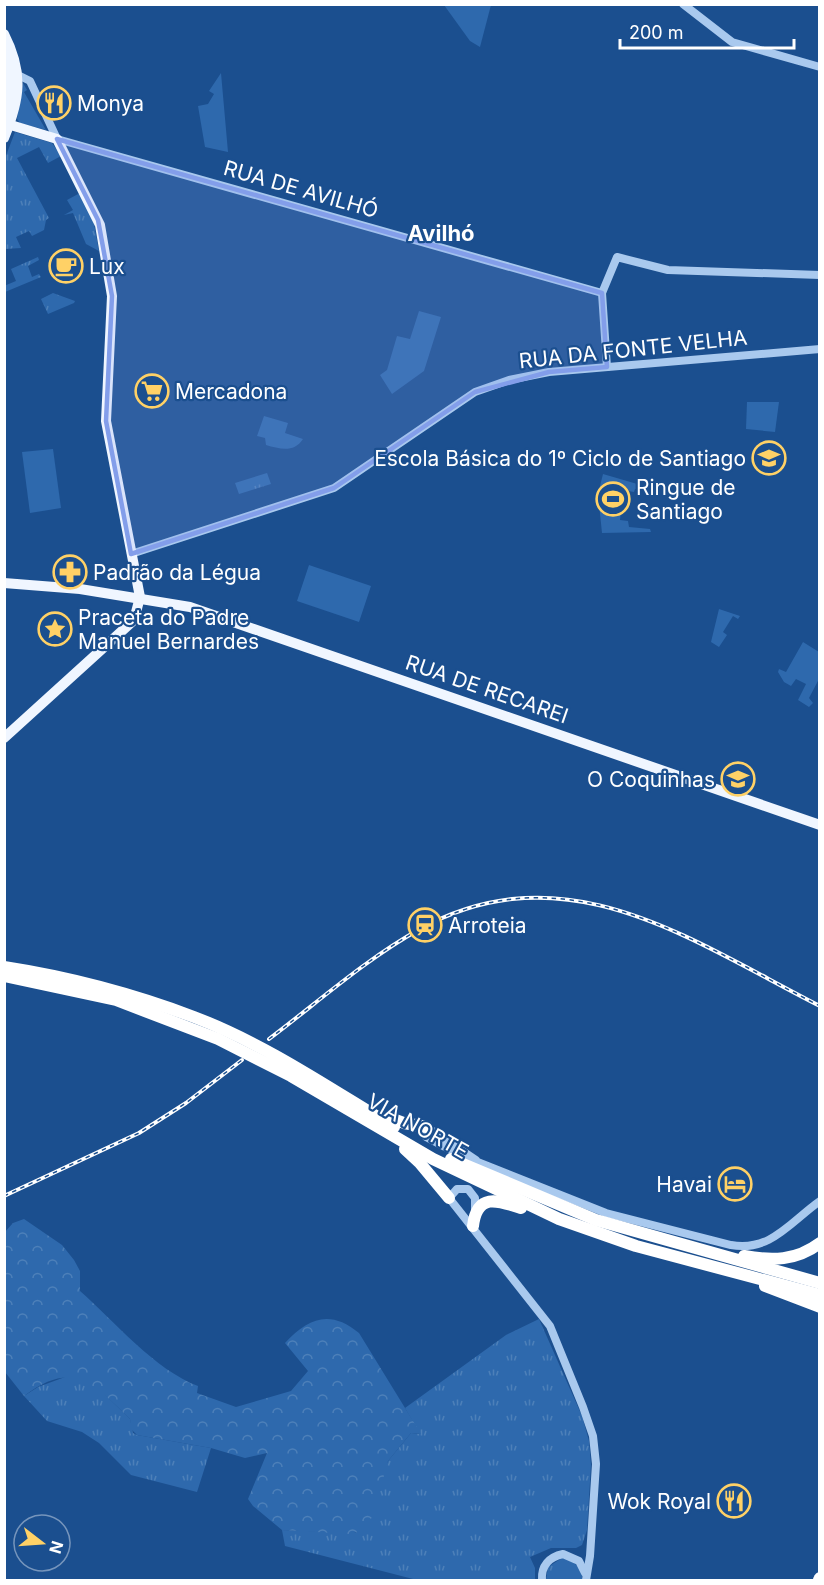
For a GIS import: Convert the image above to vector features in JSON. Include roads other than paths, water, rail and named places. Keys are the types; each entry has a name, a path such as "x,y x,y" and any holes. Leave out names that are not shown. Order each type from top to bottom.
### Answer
{"highway":[{"name":"VIA NORTE","path":"4,967 98,986 195,1017 304,1072 437,1154 596,1220 819,1283"},
{"name":"VIA NORTE","path":"4,976 116,1000 164,1016 218,1039 291,1076 434,1160 559,1219 604,1236 819,1295"},
{"path":"338,1093 357,1099 396,1121 427,1127"},
{"path":"347,1110 358,1120 409,1152 449,1198"},
{"path":"473,1222 480,1206 499,1200 559,1219"},
{"path":"689,1248 765,1259 784,1259 809,1251 819,1243"},
{"path":"662,1252 763,1285 819,1307"}],"main road":[{"path":"4,34 15,59 10,96 4,114"},
{"path":"4,53 14,75 18,93 4,138"},
{"path":"4,738 134,620 140,597 106,421 112,296 97,216 57,139 7,124"},
{"name":"RUA DE RECAREI","path":"4,583 140,597 190,607 819,825"}],"street":[{"path":"683,4 732,42 819,67"},
{"path":"14,75 30,81 57,139"},
{"name":"RUA DE AVILHÓ","path":"57,139 602,294"},
{"path":"607,367 602,294 617,257 668,270 819,275"},
{"name":"RUA DA FONTE VELHA","path":"131,554 310,500 339,485 475,393 509,380 549,372 819,349"},
{"path":"427,1127 424,1135 429,1139 623,1219 740,1247 758,1246 769,1241 819,1201"},
{"path":"473,1222 476,1205 472,1192 457,1189 449,1198 473,1222 550,1326 583,1407 592,1436 596,1464 586,1579"},
{"path":"572,1556 582,1551 591,1541"},
{"path":"541,1580 547,1561 563,1554 579,1561 586,1579"}],"railway":[{"path":"269,1039 361,967 420,929 474,907 526,898 576,901 626,913 675,932 723,955 820,1006"},
{"path":"4,1196 139,1133 186,1103 242,1060"}],"place":[{"name":"Monya","path":"54,103"},
{"name":"Lux","path":"66,266"},
{"name":"Mercadona","path":"152,391"},
{"name":"Escola Básica do 1º Ciclo de Santiago","path":"769,458"},
{"name":"Ringue de Santiago","path":"613,499"},
{"name":"Padrão da Légua","path":"70,572"},
{"name":"Praceta do Padre Manuel Bernardes","path":"55,629"},
{"name":"O Coquinhas","path":"738,779"},
{"name":"Arroteia","path":"425,925"},
{"name":"Havai","path":"735,1184"},
{"name":"Wok Royal","path":"734,1501"}],"district":[{"name":"Avilhó","path":"441,233"}]}
